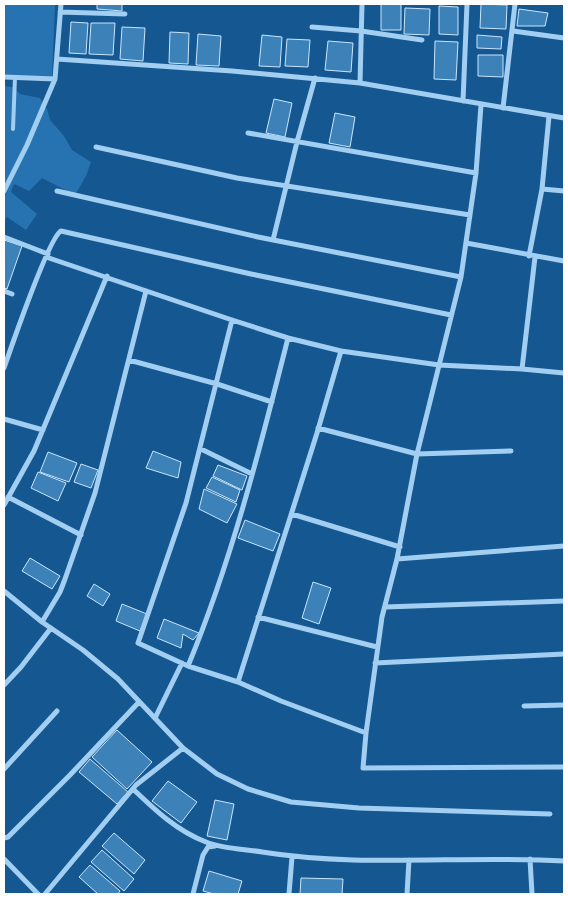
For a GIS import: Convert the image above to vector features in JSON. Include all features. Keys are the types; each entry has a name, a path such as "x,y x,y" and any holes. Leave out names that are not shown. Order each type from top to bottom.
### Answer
{"street":[{"path":"4,191 27,145 55,80 61,4"},
{"path":"360,83 362,4"},
{"path":"463,101 468,4"},
{"path":"503,108 515,4"},
{"path":"60,12 125,14"},
{"path":"312,27 361,31 422,40"},
{"path":"513,32 564,38"},
{"path":"57,59 360,83 564,118"},
{"path":"4,76 55,80"},
{"path":"273,240 315,78"},
{"path":"481,105 476,173 461,277 417,454 400,547 385,607 377,648 363,768 564,767"},
{"path":"522,369 532,256 542,189 549,116"},
{"path":"248,134 476,173"},
{"path":"96,147 237,178 470,215"},
{"path":"542,189 564,190"},
{"path":"57,191 273,240 461,277"},
{"path":"4,368 47,255 57,233 64,231 251,274 451,315"},
{"path":"4,237 47,255 146,291 288,338 341,351 439,365 564,373"},
{"path":"466,244 564,260"},
{"path":"4,505 34,451 106,276"},
{"path":"4,291 12,294"},
{"path":"42,622 60,592 95,493 146,291"},
{"path":"232,320 186,504 138,643 188,666 238,682 291,705 366,733"},
{"path":"188,666 216,595 230,552 288,338"},
{"path":"238,682 292,514 341,351"},
{"path":"129,360 217,384 272,402"},
{"path":"4,420 43,430"},
{"path":"318,428 417,454 511,451"},
{"path":"201,450 252,474"},
{"path":"8,497 81,535"},
{"path":"292,514 400,547"},
{"path":"397,559 564,546"},
{"path":"4,591 118,679 183,748 217,774 248,789 291,802 359,808 550,814"},
{"path":"385,607 564,601"},
{"path":"258,617 377,648"},
{"path":"4,685 21,667 51,628"},
{"path":"375,663 564,654"},
{"path":"155,718 182,663"},
{"path":"4,838 8,837 70,775 139,702"},
{"path":"524,706 564,705"},
{"path":"4,769 57,711"},
{"path":"45,894 133,789 183,748"},
{"path":"133,789 163,816 185,832 207,842 220,845 292,857 345,860 530,859 564,861"},
{"path":"193,894 206,850 212,846 220,845"},
{"path":"289,894 292,857"},
{"path":"4,859 38,894"},
{"path":"530,859 532,894"},
{"path":"407,894 409,860"}],"lane":[{"path":"13,129 15,77"}],"shaded area":[{"path":"4,4 55,4 52,78 4,78"},
{"path":"4,86 13,87 20,94 40,98 47,109 50,120 64,136 72,150 91,162 86,176 75,195 42,178 29,191 14,184 11,192 37,214 26,230 7,217 4,220"}],"building":[{"path":"97,4 122,4 122,11 97,9"},
{"path":"381,4 401,4 401,30 381,30"},
{"path":"481,4 507,5 506,29 480,28"},
{"path":"439,6 458,7 458,35 439,34"},
{"path":"405,8 430,9 429,35 404,34"},
{"path":"519,9 548,13 545,26 517,26"},
{"path":"71,22 88,23 86,54 69,53"},
{"path":"91,23 115,23 113,55 89,54"},
{"path":"122,27 145,28 143,61 120,59"},
{"path":"170,32 189,33 188,64 169,63"},
{"path":"198,34 221,36 219,66 196,65"},
{"path":"262,35 282,37 280,67 259,66"},
{"path":"477,35 502,37 501,49 477,48"},
{"path":"287,39 310,40 308,67 285,66"},
{"path":"328,41 353,43 351,72 325,70"},
{"path":"435,41 458,42 456,80 434,79"},
{"path":"478,55 503,55 503,77 478,76"},
{"path":"274,99 292,103 285,137 266,133"},
{"path":"335,113 355,117 350,147 329,143"},
{"path":"4,240 22,246 7,289 4,288"},
{"path":"153,451 181,462 178,478 146,468"},
{"path":"48,452 77,463 69,482 40,472"},
{"path":"81,464 98,470 91,488 74,482"},
{"path":"218,465 247,476 242,490 213,476"},
{"path":"38,472 66,483 58,501 31,488"},
{"path":"212,477 240,490 236,502 206,488"},
{"path":"204,489 237,504 227,523 199,509"},
{"path":"245,520 280,534 273,551 238,538"},
{"path":"30,558 60,576 52,589 22,571"},
{"path":"313,582 331,588 319,624 302,618"},
{"path":"94,584 110,594 103,606 87,596"},
{"path":"122,604 147,614 140,631 116,621"},
{"path":"164,619 199,633 193,640 183,634 181,648 157,638"},
{"path":"117,730 152,762 127,789 92,757"},
{"path":"90,759 128,792 117,804 79,772"},
{"path":"168,781 197,802 181,823 152,801"},
{"path":"215,800 234,804 227,840 207,836"},
{"path":"114,833 145,860 134,874 102,846"},
{"path":"102,850 134,879 124,891 91,862"},
{"path":"90,865 120,891 118,894 98,894 79,877"},
{"path":"209,871 242,881 238,894 214,894 203,891"},
{"path":"301,878 343,879 342,894 300,894"}]}
